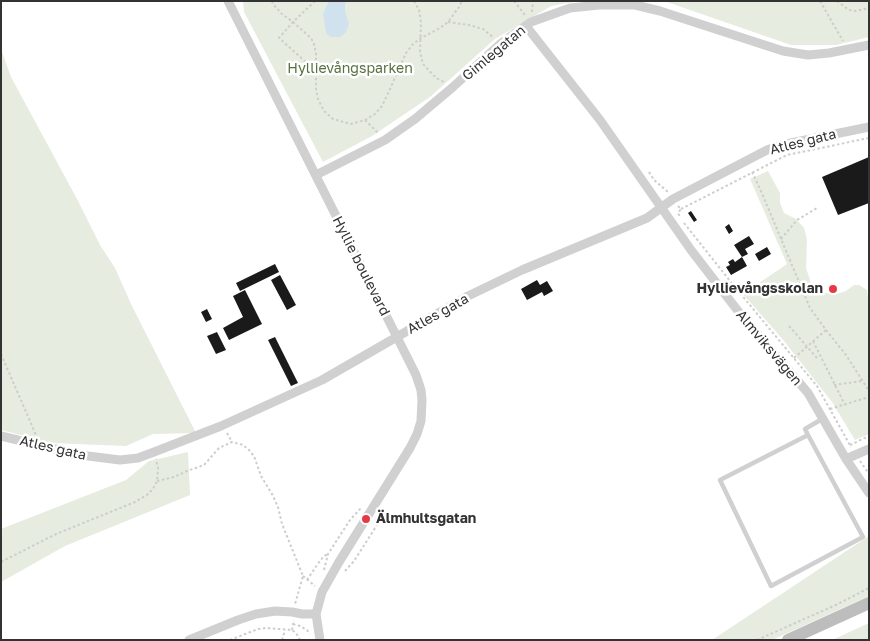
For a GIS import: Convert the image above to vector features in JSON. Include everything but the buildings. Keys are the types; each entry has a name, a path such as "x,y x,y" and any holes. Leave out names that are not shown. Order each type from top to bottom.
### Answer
{"main road":[{"path":"788,640 869,603"}],"street":[{"name":"Hyllie boulevard","path":"228,1 397,336 416,375 421,390 421,421 417,434 322,592 316,614 315,638"},
{"name":"Gimlegatan","path":"316,175 385,140 415,119 500,44 531,22 570,8 599,5 635,5 660,11 783,52 808,55 829,54 869,45"},
{"name":"Almviksvägen","path":"526,26 600,120 691,250 738,311 808,393 846,459 869,493"},
{"name":"Atles gata","path":"1,436 80,455 120,460 138,458 222,426 322,380 468,296 522,270 647,218 682,195 767,150 781,145 869,127"},
{"path":"846,459 869,449"},
{"path":"189,640 256,614 275,611 316,614"}],"lane":[{"path":"808,435 720,480 771,586 862,537 805,429 822,419"}],"path":[{"path":"272,1 282,14 311,38 314,44 316,53 316,89 318,99 324,111 333,118 352,124 365,120 375,114 382,106 406,53 421,38 448,22 462,1"},
{"path":"316,1 279,38 316,71"},
{"path":"414,1 419,10 420,52 423,64 436,78 453,87"},
{"path":"820,1 848,50"},
{"path":"837,1 849,10 856,11 869,8"},
{"path":"448,22 483,29 500,44"},
{"path":"365,120 385,140"},
{"path":"681,209 787,155 869,138"},
{"path":"752,172 762,191 810,308 846,355 869,391"},
{"path":"781,238 798,220 817,208"},
{"path":"788,326 817,358 820,356"},
{"path":"794,358 826,330"},
{"path":"812,341 844,405"},
{"path":"1,354 36,432 38,445"},
{"path":"834,385 862,381"},
{"path":"830,409 869,397"},
{"path":"850,445 869,436"},
{"path":"157,482 204,466 219,448 232,442 243,446 254,456 261,476 272,494 303,576 322,592"},
{"path":"1,562 56,534 147,495 157,482 158,468 154,452"},
{"path":"323,572 328,554 350,520 366,503"},
{"path":"342,574 354,562 376,526 378,518"},
{"path":"307,580 317,564 328,554"},
{"path":"292,630 292,612 303,576"},
{"path":"757,640 869,588"},
{"path":"293,624 307,630 315,638"},
{"path":"230,640 258,629 266,628 292,630 300,640"},
{"path":"282,640 285,630"}],"green space":[{"name":"Hyllievångsparken","path":"243,1 579,1 551,6 495,39 430,97 372,136 323,162 244,12"},
{"path":"664,1 869,1 869,37 836,45 791,45"},
{"path":"1,49 11,77 100,245 115,268 131,304 196,433 153,434 126,446 52,443 1,430"},
{"path":"768,171 780,193 780,203 784,213 796,219 804,228 807,239 806,268 811,283 823,292 834,295 846,291 854,285 859,285 867,290 869,308 869,434 855,440 832,402 784,341 743,294 787,264 750,179"},
{"path":"188,452 190,495 65,546 1,582 1,529 126,480 149,461"},
{"path":"869,536 869,596 772,640 712,640"},
{"path":"869,623 869,640 832,640"}],"water":[{"path":"329,1 347,1 345,11 349,24 346,32 340,37 331,37 326,33 323,14"}],"place":[{"name":"Hyllievångsskolan","path":"833,289"},
{"name":"Älmhultsgatan","path":"366,519"}]}
